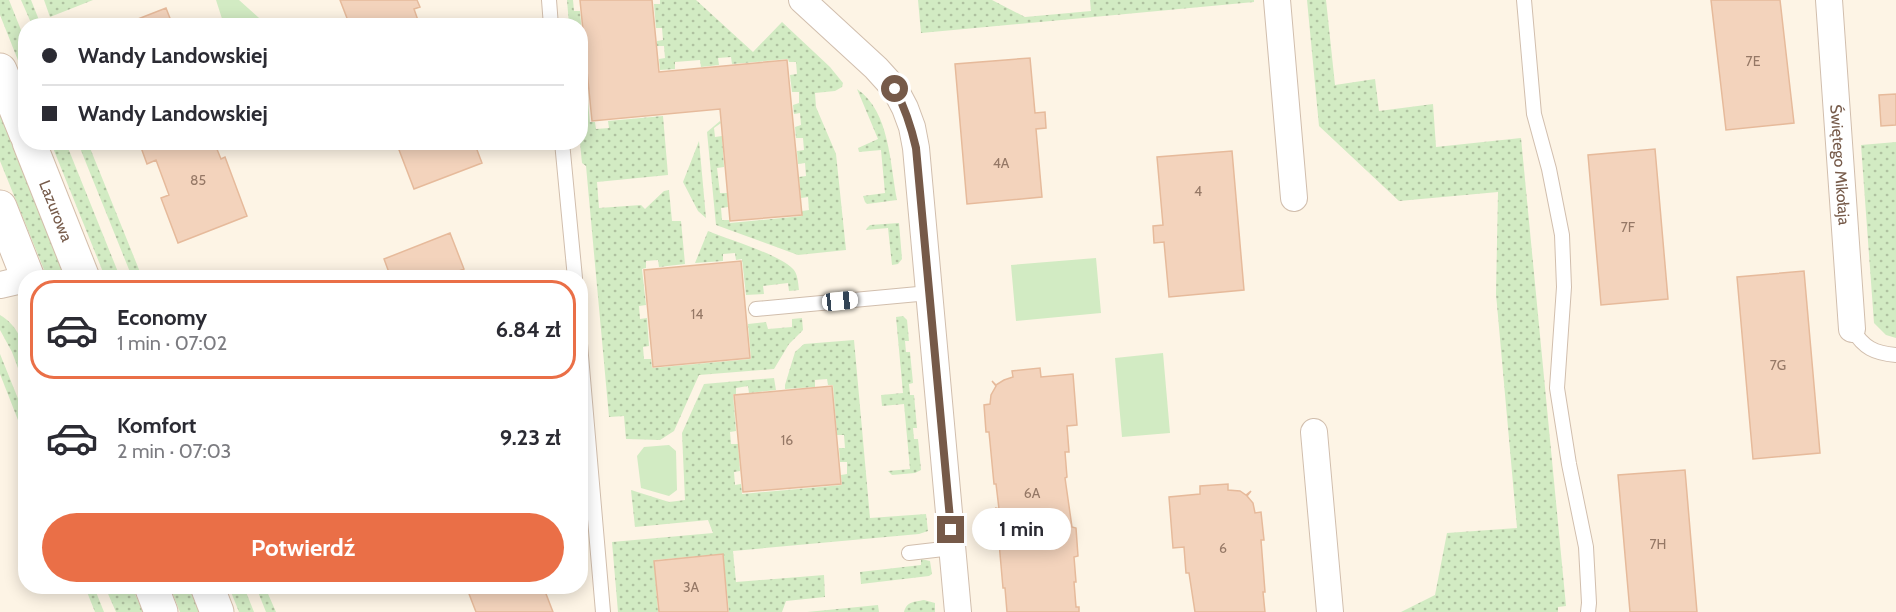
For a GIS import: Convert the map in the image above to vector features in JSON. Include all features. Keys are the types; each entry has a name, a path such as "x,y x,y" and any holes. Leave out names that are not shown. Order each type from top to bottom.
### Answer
{"main road":[{"path":"0,70 18,114"},
{"name":"Lazurowa","path":"32,150 80,270"},
{"path":"0,207 24,270"},
{"path":"154,594 161,612"},
{"path":"210,594 217,612"}],"street":[{"path":"802,0 876,68 895,89 912,127 916,148 958,612"},
{"path":"1276,0 1294,198"},
{"name":"Świętego Mikołaja","path":"1829,0 1852,329"},
{"path":"0,285 18,280"},
{"path":"1314,432 1330,612"}],"lane":[{"path":"549,0 550,18"},
{"path":"1524,0 1534,114 1549,169 1562,235 1564,287 1557,388 1569,464 1587,547 1588,612"},
{"path":"563,150 574,270"},
{"path":"756,309 929,293"},
{"path":"1852,329 1860,342 1880,354 1896,355"},
{"path":"588,437 603,612"},
{"path":"909,553 952,548"}],"green space":[{"path":"0,0 9,0 18,22 18,60 0,15"},
{"path":"21,0 31,0 38,18 29,18"},
{"path":"44,0 93,0 50,17"},
{"path":"216,0 239,0 259,18 222,18"},
{"path":"567,0 573,0 574,11 580,11 581,18 568,18"},
{"path":"660,0 696,0 753,52 782,22 830,67 843,83 842,87 835,91 815,93 816,107 836,154 846,250 798,255 716,225 707,132 720,121 721,123 714,128 715,137 722,136 724,167 717,168 720,193 727,193 728,207 721,208 722,220 729,220 730,223 802,216 802,211 809,210 808,197 801,198 799,177 806,176 805,163 798,164 797,151 804,150 803,138 796,138 795,127 801,125 800,113 794,114 793,105 799,103 799,92 792,92 790,75 797,74 796,62 789,62 788,59 732,64 731,57 718,58 719,65 701,67 700,60 675,62 675,69 660,70 659,59 665,58 664,46 657,46 657,41 663,40 662,28 656,28 654,4 660,4"},
{"path":"918,0 992,0 1025,17 1091,11 1090,0 1254,0 1254,2 921,33"},
{"path":"1307,0 1326,0 1335,85 1375,79 1379,111 1433,104 1436,147 1521,138 1566,606 1558,607 1558,612 1401,612 1435,595 1447,533 1517,528 1496,294 1498,192 1399,201 1319,126"},
{"path":"857,89 868,99 882,125 890,155 897,200 867,204 865,202 863,196 885,193 881,150 859,152 858,148 878,139"},
{"path":"588,103 590,122 595,122 596,129 609,128 608,121 663,116 668,175 597,182 599,208 641,205 645,209 664,191 669,190 672,221 681,221 685,264 659,267 658,260 646,261 646,268 642,269 646,305 639,306 640,319 647,318 649,346 643,347 644,359 651,359 652,368 751,359 748,324 766,322 768,329 792,327 792,319 802,318 803,330 789,344 774,369 699,375 674,431 660,440 626,439 624,416 609,417 586,166 582,163 581,150 588,150"},
{"path":"0,114 62,270 44,270 0,161"},
{"path":"699,141 706,218 698,211 683,182"},
{"path":"1896,142 1896,338 1886,335 1874,323 1861,145"},
{"path":"54,150 69,150 117,270 102,270"},
{"path":"81,150 91,150 139,270 129,270"},
{"path":"899,223 902,259 898,264 892,265 888,228 866,230 870,225"},
{"path":"708,231 776,257 792,268 799,290 789,291 788,283 763,286 764,294 746,295 742,259 736,260 735,253 723,254 723,261 695,263"},
{"path":"1096,258 1101,313 1016,321 1011,265"},
{"path":"0,315 9,322 18,334 18,368 12,352 0,330"},
{"path":"903,316 907,320 909,341 905,341 906,352 910,352 913,383 909,384 910,395 914,395 917,428 913,428 914,439 918,439 921,470 915,473 892,475 888,471 910,469 904,404 882,406 881,395 903,393 896,317"},
{"path":"854,340 870,518 926,514 928,531 919,534 733,551 736,582 824,575 825,597 786,601 782,612 729,612 723,554 654,560 658,612 618,612 612,542 713,533 708,520 635,527 631,490 669,502 685,500 682,433 704,384 774,378 776,390 749,393 748,386 736,388 736,394 733,394 736,431 730,432 731,444 738,444 740,471 734,472 735,485 741,484 742,494 842,485 841,475 847,474 847,462 840,462 839,448 845,448 844,435 837,435 833,385 828,385 827,379 815,380 815,387 785,389 785,385 795,352 804,344"},
{"path":"1163,353 1170,433 1122,437 1115,358"},
{"path":"0,354 18,399 18,420 0,374"},
{"path":"669,445 676,451 677,490 669,496 641,488 637,456 644,447"},
{"path":"921,559 930,561 932,574 929,576 861,584 860,572 921,565"},
{"path":"88,594 97,594 104,612 95,612"},
{"path":"108,594 135,594 143,612 116,612"},
{"path":"173,594 192,594 199,612 180,612"},
{"path":"232,594 247,594 254,612 239,612"},
{"path":"259,594 268,594 276,612 266,612"},
{"path":"924,600 935,603 935,612 904,612 909,604"},
{"path":"878,605 879,612 807,612"}],"building":[{"path":"340,0 417,0 420,7 414,9 417,18 347,18"},
{"path":"580,0 652,0 659,72 787,60 802,215 730,221 720,109 592,121 588,81 588,18 582,18"},
{"path":"1711,0 1780,0 1794,123 1726,130"},
{"path":"166,8 170,18 140,18"},
{"path":"1030,58 1035,113 1045,112 1046,128 1036,129 1042,197 967,204 955,64"},
{"path":"1896,94 1896,125 1881,126 1879,95"},
{"path":"1655,149 1668,299 1601,305 1588,155"},
{"path":"142,150 217,150 221,159 225,157 247,216 178,243 161,198 169,195 156,160 147,164"},
{"path":"399,150 477,150 482,163 414,189"},
{"path":"1232,151 1244,290 1169,297 1164,242 1154,243 1153,226 1163,225 1157,157"},
{"path":"450,233 464,269 388,270 384,259"},
{"path":"741,261 750,358 653,367 644,270"},
{"path":"1804,271 1820,453 1753,459 1737,277"},
{"path":"1040,368 1041,377 1073,374 1077,425 1067,426 1069,452 1065,452 1067,477 1065,478 1072,527 1076,528 1078,556 1074,557 1076,582 1074,582 1076,607 1079,607 1079,612 1007,612 1005,588 1003,588 996,508 999,509 989,432 986,432 984,405 990,404 991,395 996,386 992,381 996,385 1013,377 1012,371"},
{"path":"832,386 841,484 743,492 734,395"},
{"path":"1685,470 1697,612 1630,612 1618,475"},
{"path":"1228,484 1228,490 1240,491 1246,495 1251,491 1247,496 1253,503 1255,513 1261,512 1264,540 1261,540 1265,612 1195,612 1189,573 1186,573 1184,547 1173,548 1169,497 1200,494 1200,486"},
{"path":"723,554 728,612 659,612 654,561"},
{"path":"469,594 546,594 553,612 476,612"}],"route":[{"path":"895,89 912,127 916,148 951,530"}]}
